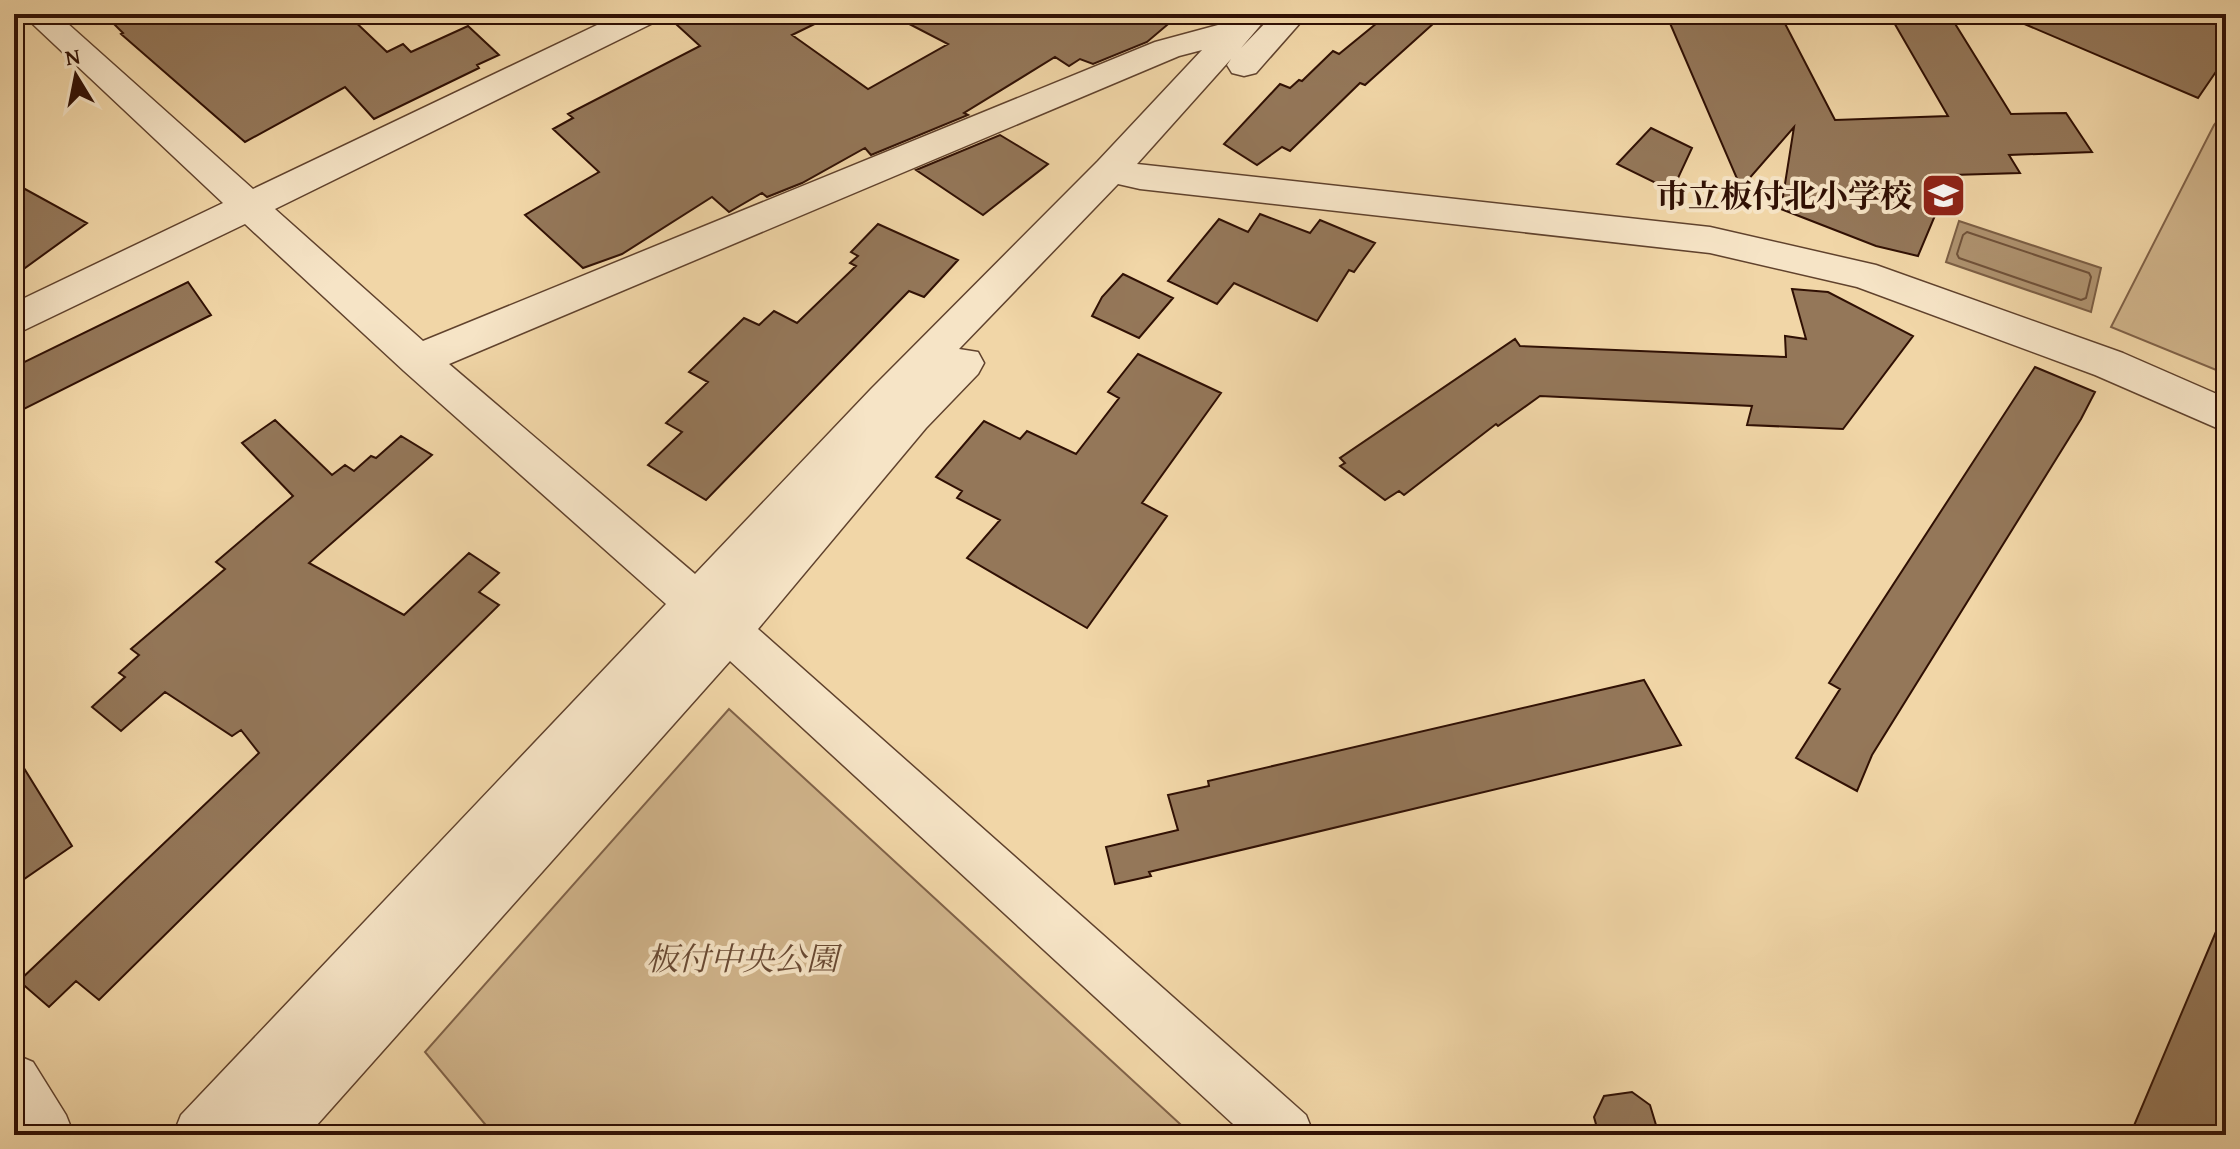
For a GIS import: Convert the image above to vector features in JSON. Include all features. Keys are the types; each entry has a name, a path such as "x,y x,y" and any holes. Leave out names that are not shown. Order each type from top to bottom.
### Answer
{"street":[{"path":"38,14 418,360 712,617 1286,1135"},
{"path":"14,320 646,14"},
{"path":"271,1135 712,617 885,400 1292,14"},
{"path":"418,360 1167,49 1247,22"},
{"path":"1126,174 1247,22"},
{"path":"1126,174 1710,240 1863,275 2109,364 2226,416"},
{"path":"201,1135 712,617"},
{"path":"14,1081 46,1135"}],"green space":[{"path":"2226,110 2226,374 2111,327 2214,125"},
{"name":"板付中央公園","path":"729,709 1192,1135 494,1135 425,1052"}],"water":[{"path":"1959,221 2101,268 2091,312 1946,262"}],"building":[{"path":"104,14 347,14 387,52 403,44 411,52 468,26 499,55 477,65 479,68 374,119 345,87 245,142 121,34"},
{"path":"665,14 835,14 792,35 868,89 948,44 890,14 1180,14 1147,42 1093,64 1080,59 1069,66 1055,57 964,113 968,115 871,155 865,148 802,183 767,197 762,193 729,212 712,197 622,254 583,268 525,215 599,172 553,129 573,118 568,114 700,46"},
{"path":"1388,14 1444,14 1365,85 1360,83 1290,151 1282,147 1257,165 1224,144 1280,84 1290,88 1302,81 1333,51 1339,54"},
{"path":"1666,14 1780,14 1835,120 1948,116 1889,14 1949,14 2011,114 2066,113 2092,152 2009,155 2020,173 1952,175 1918,256 1876,246 1781,209 1794,127 1741,188"},
{"path":"2001,14 2226,14 2226,57 2198,98"},
{"path":"1651,128 1692,148 1672,191 1617,164"},
{"path":"1000,135 1048,164 983,215 916,170"},
{"path":"14,183 87,223 14,276"},
{"path":"1260,214 1310,233 1320,220 1375,243 1354,272 1349,270 1317,321 1234,283 1217,304 1168,281 1219,219 1248,232"},
{"path":"878,224 958,260 924,297 909,291 706,500 648,465 682,432 666,423 708,382 689,372 744,318 759,325 774,311 797,323 856,266 850,263 858,256 851,252"},
{"path":"1123,274 1173,298 1139,338 1092,316 1102,297"},
{"path":"188,282 211,315 14,414 14,367"},
{"path":"1792,289 1828,292 1913,336 1843,429 1747,425 1752,406 1540,396 1498,426 1496,424 1404,495 1399,491 1385,500 1340,466 1345,463 1340,458 1515,339 1520,346 1786,357 1785,336 1806,339"},
{"path":"1138,354 1221,393 1142,503 1167,516 1087,628 967,558 1000,520 957,498 962,491 936,477 984,421 1020,439 1027,431 1076,454 1119,398 1108,392"},
{"path":"2035,367 2095,392 1872,755 1857,791 1796,758 1840,689 1829,683"},
{"path":"275,420 332,475 345,465 354,471 371,456 376,458 401,436 432,455 309,563 404,615 469,553 499,573 479,592 499,605 99,1000 76,981 49,1007 19,981 259,753 241,730 232,736 165,692 121,731 92,707 125,677 119,673 139,655 131,649 225,569 216,562 293,496 242,443"},
{"path":"1644,680 1681,745 1149,872 1151,876 1115,884 1106,847 1178,830 1168,795 1209,786 1208,781"},
{"path":"14,752 72,846 14,886"},
{"path":"2226,908 2226,1135 2130,1135"},
{"path":"1632,1092 1650,1105 1659,1135 1599,1135 1594,1117 1604,1096"}],"place":[{"name":"市立板付北小学校","path":"1943,196"}]}
